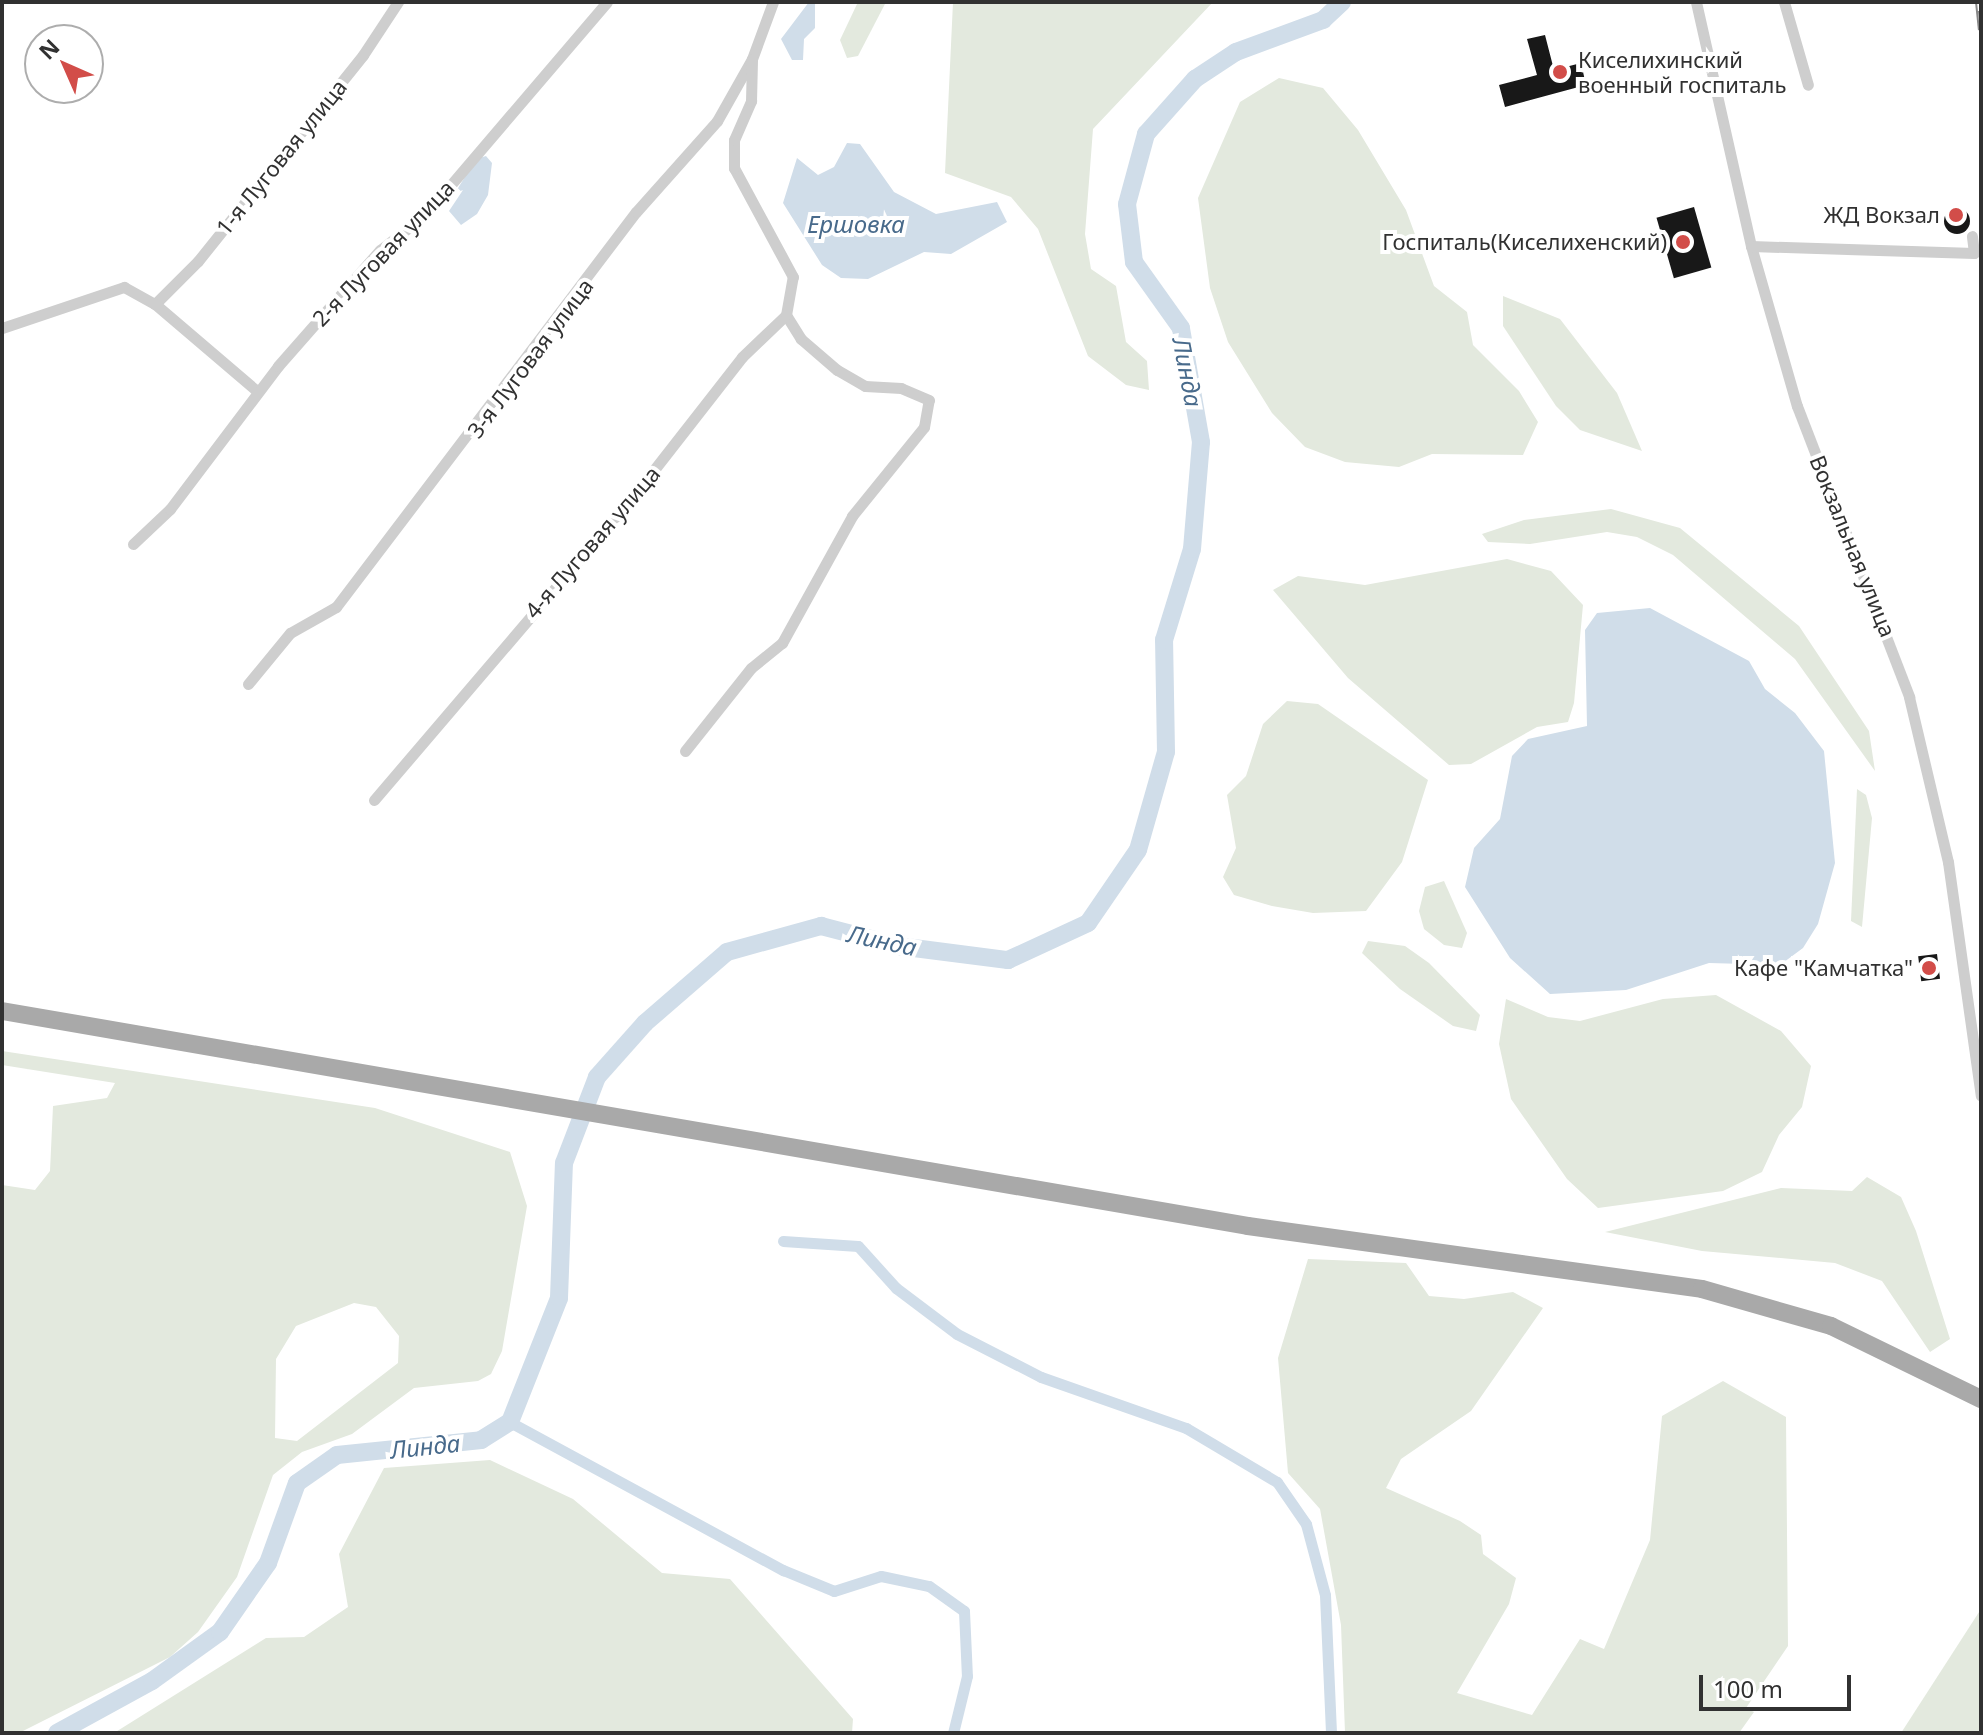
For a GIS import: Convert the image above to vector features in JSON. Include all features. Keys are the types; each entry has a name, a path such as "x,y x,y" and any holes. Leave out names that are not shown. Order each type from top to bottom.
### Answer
{"main road":[{"path":"2,1011 1248,1226 1726,1294 1844,1331 1981,1399"}],"street":[{"name":"1-я Луговая улица","path":"155,304 198,261 363,55 398,2"},
{"name":"2-я Луговая улица","path":"133,544 170,509 258,392 380,250 425,215 607,2"},
{"name":"3-я Луговая улица","path":"248,684 290,633 336,607 416,509 636,212 717,121 752,59 773,2"},
{"name":"Вокзальная улица","path":"1696,2 1751,246 1797,406 1909,697 1948,862 1981,1096"},
{"path":"1784,2 1808,85"},
{"path":"685,751 751,668 782,643 852,516 924,427 929,400 901,388 865,386 837,370 801,339 786,315 793,277 734,168 734,140 751,101 752,59"},
{"path":"1751,246 1974,253 1972,236"},
{"path":"2,328 124,287 155,304 258,392"},
{"name":"4-я Луговая улица","path":"374,800 632,498 742,357 786,315"},
{"path":"1961,1388 1981,1386"}],"shaded area":[{"path":"858,2 886,2 858,56 847,58 840,40"},
{"path":"953,2 1213,2 1093,129 1085,234 1091,269 1116,286 1126,342 1147,361 1149,390 1126,385 1088,356 1038,229 1011,197 945,173"},
{"path":"1279,78 1323,88 1358,130 1406,210 1434,286 1467,312 1473,345 1519,391 1538,422 1523,455 1432,454 1399,467 1345,462 1305,447 1272,413 1228,342 1210,288 1198,198 1240,102"},
{"path":"1503,296 1560,319 1617,393 1642,451 1580,430 1556,406 1503,326"},
{"path":"1611,509 1680,528 1799,626 1869,731 1875,771 1795,659 1673,555 1637,537 1607,532 1530,544 1488,542 1482,534 1524,520"},
{"path":"1507,559 1551,571 1583,605 1574,703 1568,722 1537,727 1471,764 1449,765 1348,678 1273,590 1298,576 1365,585"},
{"path":"1287,701 1318,704 1428,780 1402,862 1366,911 1313,913 1272,906 1234,895 1223,877 1236,848 1227,795 1246,776 1263,724"},
{"path":"1857,789 1866,795 1872,818 1862,927 1851,921"},
{"path":"1444,881 1467,933 1462,948 1444,945 1424,929 1419,911 1425,887"},
{"path":"1368,941 1405,946 1429,963 1480,1015 1476,1031 1453,1026 1400,989 1362,953"},
{"path":"1716,995 1781,1031 1811,1066 1802,1107 1779,1135 1762,1172 1723,1191 1598,1208 1567,1179 1511,1099 1499,1044 1506,999 1548,1017 1580,1021 1663,999"},
{"path":"2,1051 375,1108 510,1152 527,1206 502,1351 491,1374 478,1381 414,1388 352,1434 302,1452 273,1475 237,1577 198,1632 170,1657 19,1733 2,1733 2,1185 35,1190 50,1171 53,1106 107,1098 115,1083 2,1065","holes":["354,1303 376,1307 399,1336 398,1363 297,1441 275,1438 276,1359 296,1326"]},
{"path":"1867,1177 1901,1197 1916,1231 1950,1339 1930,1352 1882,1281 1835,1263 1702,1251 1605,1232 1781,1188 1852,1191"},
{"path":"1308,1259 1406,1263 1429,1296 1464,1299 1513,1292 1543,1308 1471,1411 1401,1459 1386,1488 1460,1521 1481,1535 1483,1554 1516,1578 1509,1604 1457,1693 1532,1715 1580,1639 1604,1649 1650,1540 1662,1416 1723,1381 1786,1417 1788,1646 1746,1708 1754,1712 1739,1733 1345,1733 1341,1625 1320,1509 1288,1473 1278,1358"},
{"path":"490,1460 573,1499 662,1573 730,1579 853,1719 852,1733 114,1733 266,1638 304,1637 348,1607 339,1554 384,1468"},
{"path":"1981,1609 1981,1733 1901,1733"}],"water":[{"path":"809,2 815,4 815,28 804,39 803,60 792,60 781,39"},
{"name":"Ершовка","path":"847,143 860,144 894,192 936,214 997,202 1007,222 951,254 924,252 868,279 841,278 822,265 783,203 797,158 818,175 834,167"},
{"path":"486,156 492,163 488,195 477,214 461,225 449,211 463,190 455,193 476,159"},
{"path":"1650,608 1749,661 1765,689 1795,713 1824,751 1835,863 1818,924 1803,948 1780,965 1709,963 1626,990 1550,994 1510,958 1465,887 1474,848 1500,819 1512,756 1528,739 1587,726 1585,630 1597,613"}],"building":[{"name":"Киселихинский военный госпиталь","path":"1545,35 1554,70 1581,63 1586,85 1505,107 1499,85 1537,75 1527,39"},
{"name":"Госпиталь(Киселихенский)","path":"1694,207 1711,268 1674,278 1657,218"},
{"name":"ЖД Вокзал","path":"1957,208 1967,211 1970,221 1967,231 1957,234 1947,231 1944,221 1947,211"},
{"name":"Кафе \"Камчатка\"","path":"1937,954 1940,979 1921,981 1918,956"}],"waterway":[{"name":"Линда","path":"57,1733 152,1681 220,1632 268,1563 297,1483 337,1455 481,1440 510,1422 559,1298 564,1163 597,1077 645,1023 727,952 821,926 898,946 1008,960 1088,923 1138,850 1166,752 1164,640 1192,549 1201,442 1181,328 1134,262 1127,204 1146,134 1195,79 1236,52 1323,20 1342,2"},
{"path":"783,1241 858,1246 896,1288 957,1334 1041,1377 1186,1428 1277,1482 1306,1524 1325,1595 1331,1733"},
{"path":"510,1422 783,1570 834,1591 881,1576 929,1586 964,1611 967,1676 953,1733"}],"railway":[{"path":"1978,2 1981,30"}],"place":[{"name":"Киселихинский военный госпиталь","path":"1560,72"},
{"name":"ЖД Вокзал","path":"1956,215"},
{"name":"Госпиталь(Киселихенский)","path":"1683,242"},
{"name":"Кафе \"Камчатка\"","path":"1929,968"}]}
